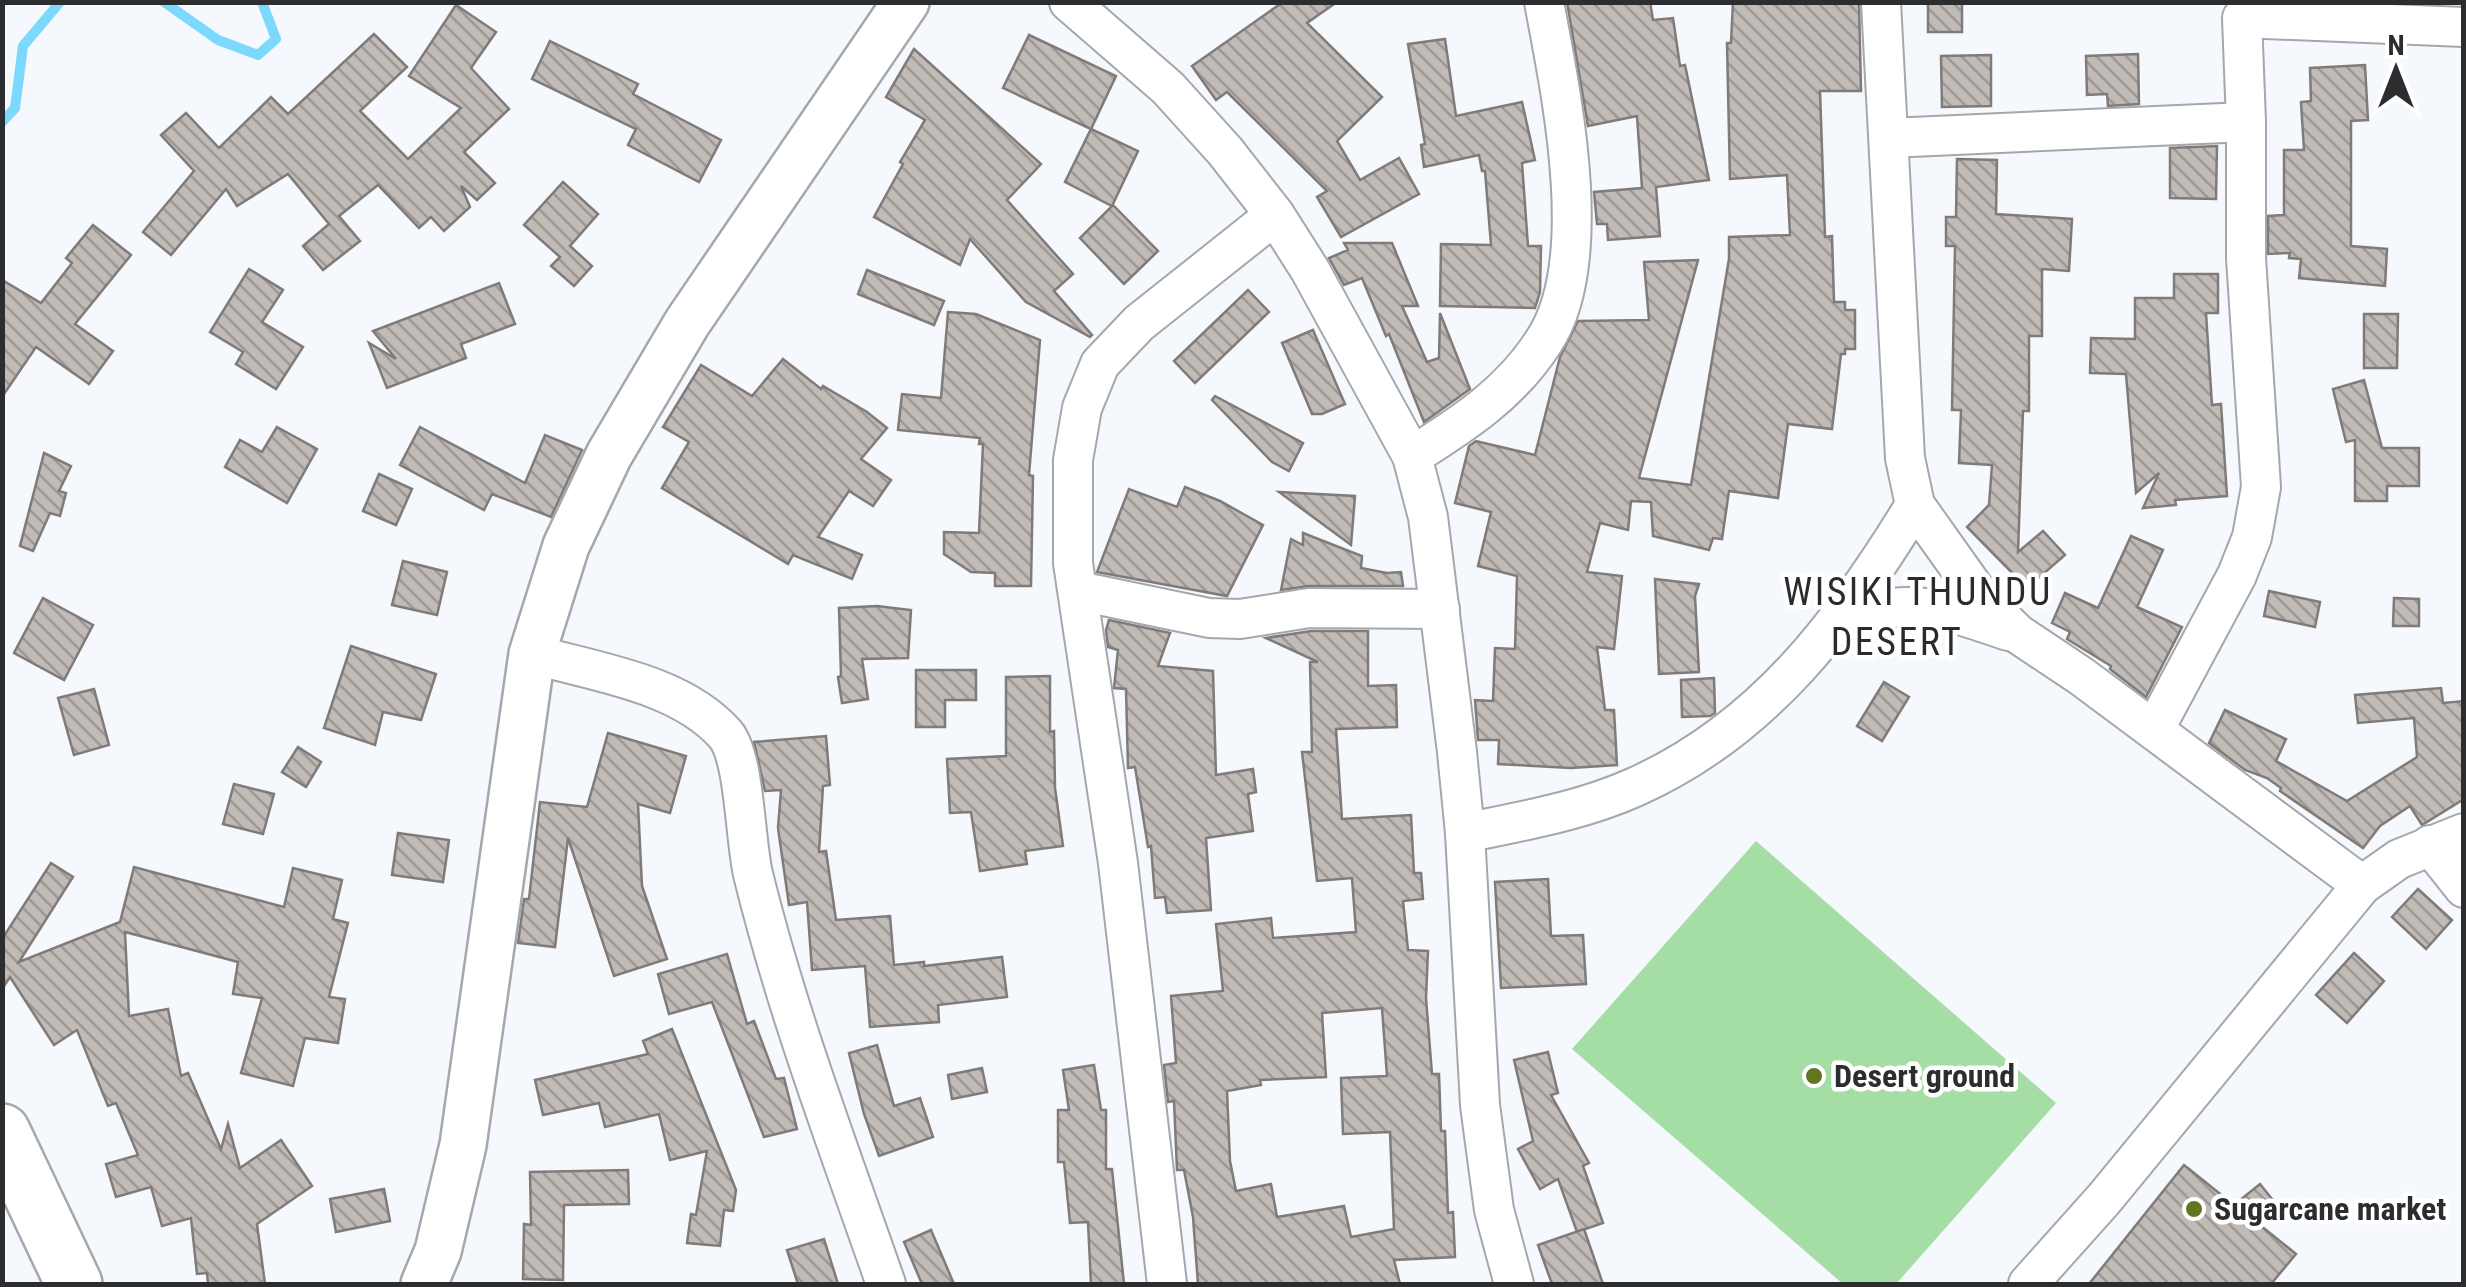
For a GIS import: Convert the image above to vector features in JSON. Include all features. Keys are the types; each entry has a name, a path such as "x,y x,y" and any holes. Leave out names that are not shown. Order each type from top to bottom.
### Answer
{"main road":[{"path":"2,1132 74,1284"}],"street":[{"path":"424,1284 438,1251 462,1145 532,654 566,546 609,455 728,260 906,2"},
{"path":"1069,2 1168,88 1276,216 1412,456 1428,517 1465,833 1480,1106 1494,1210 1514,1284"},
{"path":"1412,456 1480,413 1532,357 1557,318 1566,286 1571,234 1567,140 1544,2"},
{"path":"1881,2 1906,458 1914,505 1980,598 2018,634 2081,676 2362,885"},
{"path":"2154,730 2237,575 2252,537 2261,487 2245,239 2242,10 2429,14 2464,27"},
{"path":"1889,138 2246,122"},
{"path":"1168,1284 1118,863 1073,563 1073,460 1082,408 1100,364 1139,324 1276,216"},
{"path":"1465,833 1554,814 1633,788 1693,756 1749,717 1867,584 1914,505"},
{"path":"1079,592 1209,618 1240,619 1310,608 1440,609"},
{"path":"1837,622 1870,609 1919,607 1953,612 2018,634"},
{"path":"532,654 656,690 705,714 729,738 739,775 752,870 766,922 886,1284"},
{"path":"2028,1284 2104,1199 2362,885 2400,860 2447,839 2464,888"}],"green space":[{"name":"Desert ground","path":"1756,841 2056,1103 1896,1284 1843,1284 1572,1049"}],"building":[{"path":"1283,2 1337,2 1307,23 1382,97 1337,141 1360,180 1399,158 1419,194 1341,237 1317,197 1327,191 1227,92 1216,100 1192,66"},
{"path":"1567,2 1650,2 1653,20 1673,18 1680,66 1685,65 1709,180 1656,187 1660,236 1608,240 1607,224 1597,224 1594,192 1642,188 1637,116 1588,126"},
{"path":"1733,2 1859,2 1861,91 1820,91 1825,237 1832,236 1834,302 1845,302 1845,310 1855,310 1855,349 1845,349 1845,354 1841,354 1832,429 1788,424 1778,498 1729,491 1722,539 1713,538 1709,550 1653,536 1651,502 1631,501 1628,530 1600,523 1587,572 1622,576 1614,649 1597,647 1605,710 1614,710 1617,765 1571,768 1498,764 1499,740 1478,740 1475,700 1493,701 1495,648 1515,649 1517,576 1478,566 1491,512 1455,503 1469,446 1476,441 1535,455 1560,357 1578,321 1649,320 1644,262 1698,260 1639,478 1691,485 1729,259 1729,237 1790,235 1787,175 1730,179 1727,43 1731,43"},
{"path":"1928,2 1962,2 1962,32 1928,32"},
{"path":"456,5 496,32 471,68 509,109 464,152 495,183 477,200 461,186 470,207 444,231 431,217 419,228 378,185 339,216 360,241 323,270 303,246 329,224 288,174 237,206 226,189 171,255 143,232 194,171 161,135 186,113 219,148 271,97 288,114 374,34 407,67 360,111 408,159 461,108 409,76"},
{"path":"1029,35 1116,76 1091,129 1003,88"},
{"path":"1445,39 1456,116 1522,102 1535,160 1522,163 1528,246 1541,246 1540,292 1535,308 1440,306 1441,244 1491,245 1485,171 1479,155 1424,167 1421,145 1425,144 1408,44"},
{"path":"550,41 638,84 633,94 721,140 699,182 628,145 636,129 532,79"},
{"path":"914,49 1041,164 1007,200 1073,274 1054,291 1090,337 1026,302 970,239 960,265 874,217 925,120 886,97"},
{"path":"2138,54 2139,104 2108,106 2107,94 2087,95 2086,56"},
{"path":"1991,55 1991,106 1942,107 1941,56"},
{"path":"2365,65 2368,120 2351,121 2351,246 2387,249 2385,286 2299,278 2301,259 2289,258 2290,253 2268,254 2268,216 2284,215 2284,150 2304,150 2301,102 2311,101 2310,68"},
{"path":"1091,129 1138,151 1112,206 1065,182"},
{"path":"2217,146 2216,199 2170,198 2170,148"},
{"path":"1957,159 1997,160 1996,214 2072,219 2069,271 2042,269 2042,336 2029,336 2029,411 2023,411 2018,552 2043,531 2065,555 2027,588 1967,527 1989,505 1992,465 1959,463 1961,410 1952,410 1955,246 1946,246 1946,217 1956,217"},
{"path":"563,182 598,214 570,246 592,266 574,286 551,266 560,257 524,225"},
{"path":"1113,205 1158,251 1124,284 1080,238"},
{"path":"93,225 131,255 75,324 113,351 89,384 36,347 2,397 2,280 41,303 72,263 66,258"},
{"path":"1344,243 1392,243 1418,306 1402,306 1427,362 1439,358 1440,313 1470,389 1424,422 1362,278 1344,285 1329,258 1348,250"},
{"path":"249,269 283,290 262,322 303,347 276,389 236,364 243,352 210,332"},
{"path":"867,270 944,301 934,325 858,294"},
{"path":"2174,274 2218,274 2218,313 2206,313 2212,405 2221,404 2227,496 2175,500 2176,505 2143,508 2159,473 2136,493 2126,374 2090,373 2091,338 2135,339 2135,298 2174,298"},
{"path":"499,283 515,324 461,344 466,358 387,388 369,343 396,359 373,331"},
{"path":"1248,290 1269,312 1195,383 1174,361"},
{"path":"948,312 976,314 1040,340 1029,475 1033,476 1031,586 995,586 995,573 971,572 944,554 944,532 979,533 983,444 979,444 980,438 898,430 902,394 941,398"},
{"path":"2364,314 2398,314 2397,368 2364,368"},
{"path":"1313,330 1345,404 1322,414 1312,414 1282,343"},
{"path":"783,359 821,389 823,386 867,412 887,428 861,459 891,480 873,506 849,491 818,537 862,555 852,579 793,555 788,564 662,488 689,442 663,427 701,365 752,396"},
{"path":"2364,380 2382,448 2419,448 2419,486 2387,486 2387,501 2355,501 2355,440 2346,442 2333,389"},
{"path":"1215,396 1303,443 1289,471 1272,462 1212,400"},
{"path":"277,427 317,449 287,503 225,467 240,440 262,452"},
{"path":"420,427 525,483 545,435 582,450 551,517 492,494 484,510 400,465"},
{"path":"44,453 71,466 59,491 66,493 60,516 50,513 33,551 20,546"},
{"path":"379,474 412,489 396,525 363,511"},
{"path":"1185,487 1263,525 1227,596 1097,572 1129,489 1177,507"},
{"path":"1279,492 1355,496 1351,545"},
{"path":"1303,533 1362,556 1361,568 1401,572 1403,586 1309,586 1281,590 1291,539 1303,545"},
{"path":"2131,536 2163,550 2137,607 2182,627 2146,697 2111,666 2067,639 2070,632 2052,623 2065,593 2098,608"},
{"path":"403,561 447,572 437,615 392,605"},
{"path":"1655,579 1699,584 1695,596 1699,672 1659,674"},
{"path":"2269,591 2320,602 2315,627 2264,616"},
{"path":"43,598 93,625 64,680 14,653"},
{"path":"2394,598 2419,599 2419,626 2393,626"},
{"path":"877,606 911,610 908,658 862,659 868,699 842,703 838,677 839,608"},
{"path":"1109,620 1170,633 1158,666 1213,671 1216,775 1253,769 1256,792 1248,794 1253,831 1206,838 1211,910 1167,913 1165,897 1155,898 1151,846 1148,847 1135,767 1128,768 1126,689 1114,688 1118,650 1108,647"},
{"path":"1311,631 1368,631 1368,686 1396,685 1397,727 1336,729 1342,819 1411,815 1414,873 1421,873 1423,899 1403,901 1408,950 1428,951 1426,998 1432,1074 1439,1074 1448,1213 1453,1212 1455,1257 1394,1260 1400,1284 1198,1284 1193,1217 1184,1170 1177,1170 1174,1101 1168,1102 1164,1065 1176,1063 1171,996 1223,991 1216,924 1271,918 1273,938 1356,932 1352,878 1317,881 1302,752 1312,752 1310,662 1318,662 1266,638","holes":["1382,1008 1387,1076 1341,1078 1343,1134 1390,1132 1394,1229 1351,1237 1344,1206 1277,1217 1271,1184 1236,1191 1230,1161 1227,1091 1261,1085 1260,1080 1326,1077 1322,1013"]},
{"path":"351,646 436,674 421,720 383,712 375,745 324,728"},
{"path":"916,670 976,670 976,700 945,700 945,727 916,727"},
{"path":"1050,676 1050,732 1054,731 1055,788 1063,846 1025,851 1027,864 980,871 971,812 950,813 947,759 1006,756 1006,677"},
{"path":"1714,678 1715,713 1682,717 1681,680"},
{"path":"1884,682 1909,697 1882,741 1857,726"},
{"path":"2441,688 2443,703 2464,701 2464,799 2422,825 2410,806 2380,826 2363,848 2267,778 2245,770 2209,743 2225,710 2286,739 2276,761 2347,801 2417,757 2414,718 2358,723 2355,695"},
{"path":"94,689 109,745 74,755 58,698"},
{"path":"608,733 686,756 670,813 638,804 642,886 667,959 614,976 568,838 555,947 518,943 524,899 529,899 540,802 587,807"},
{"path":"826,736 830,785 823,786 819,852 826,851 836,920 890,916 894,965 924,962 924,966 1002,957 1007,997 938,1005 939,1022 870,1027 865,966 812,970 807,902 789,905 778,828 781,790 765,791 754,742"},
{"path":"298,747 321,762 306,787 282,772"},
{"path":"234,784 274,794 263,834 223,824"},
{"path":"398,833 449,840 443,882 392,875"},
{"path":"51,863 73,877 19,962 120,922 134,867 284,907 293,868 342,880 333,919 348,923 329,997 345,999 338,1043 305,1038 293,1086 241,1073 262,998 233,994 238,962 125,932 129,1016 168,1009 181,1076 188,1073 221,1149 228,1124 240,1168 281,1140 312,1186 257,1224 265,1284 208,1284 207,1273 197,1274 191,1218 162,1226 151,1187 116,1197 106,1164 138,1155 116,1103 108,1106 77,1030 54,1045 10,977 2,989 2,939"},
{"path":"1548,879 1551,936 1583,935 1586,984 1501,988 1495,882"},
{"path":"2418,889 2452,920 2426,949 2392,917"},
{"path":"2354,953 2384,981 2347,1023 2316,995"},
{"path":"727,954 747,1024 754,1021 776,1079 784,1078 797,1129 764,1137 712,1002 669,1014 658,974"},
{"path":"672,1029 736,1190 733,1211 724,1210 720,1246 687,1243 707,1151 670,1160 659,1114 605,1127 599,1103 543,1115 535,1080 648,1054 643,1041"},
{"path":"877,1045 894,1106 920,1098 933,1137 879,1156 849,1053"},
{"path":"1548,1052 1558,1093 1551,1095 1589,1163 1583,1166 1603,1223 1577,1232 1558,1179 1540,1189 1518,1149 1533,1141 1514,1060"},
{"path":"1094,1065 1101,1110 1106,1110 1106,1169 1112,1169 1124,1284 1091,1284 1088,1222 1070,1223 1064,1162 1058,1162 1058,1110 1069,1110 1063,1070"},
{"path":"982,1068 987,1092 952,1099 948,1075"},
{"name":"Sugarcane market","path":"2184,1165 2234,1205 2260,1184 2280,1209 2260,1225 2296,1254 2271,1284 2089,1284"},
{"path":"628,1170 629,1204 564,1205 563,1280 523,1279 524,1224 531,1225 530,1172"},
{"path":"384,1189 390,1221 336,1232 330,1199"},
{"path":"1584,1229 1603,1284 1552,1284 1538,1245"},
{"path":"931,1230 954,1284 922,1284 904,1242"},
{"path":"824,1239 838,1284 798,1284 787,1250"}],"waterway":[{"path":"2,122 15,108 23,46 60,2"},
{"path":"164,2 218,40 258,55 276,39 262,2"}],"place":[{"name":"Desert ground","path":"1814,1076"},
{"name":"Sugarcane market","path":"2194,1209"}],"district":[{"name":"WISIKI THUNDU","path":"1918,592"},
{"name":"DESERT","path":"1897,642"}]}
